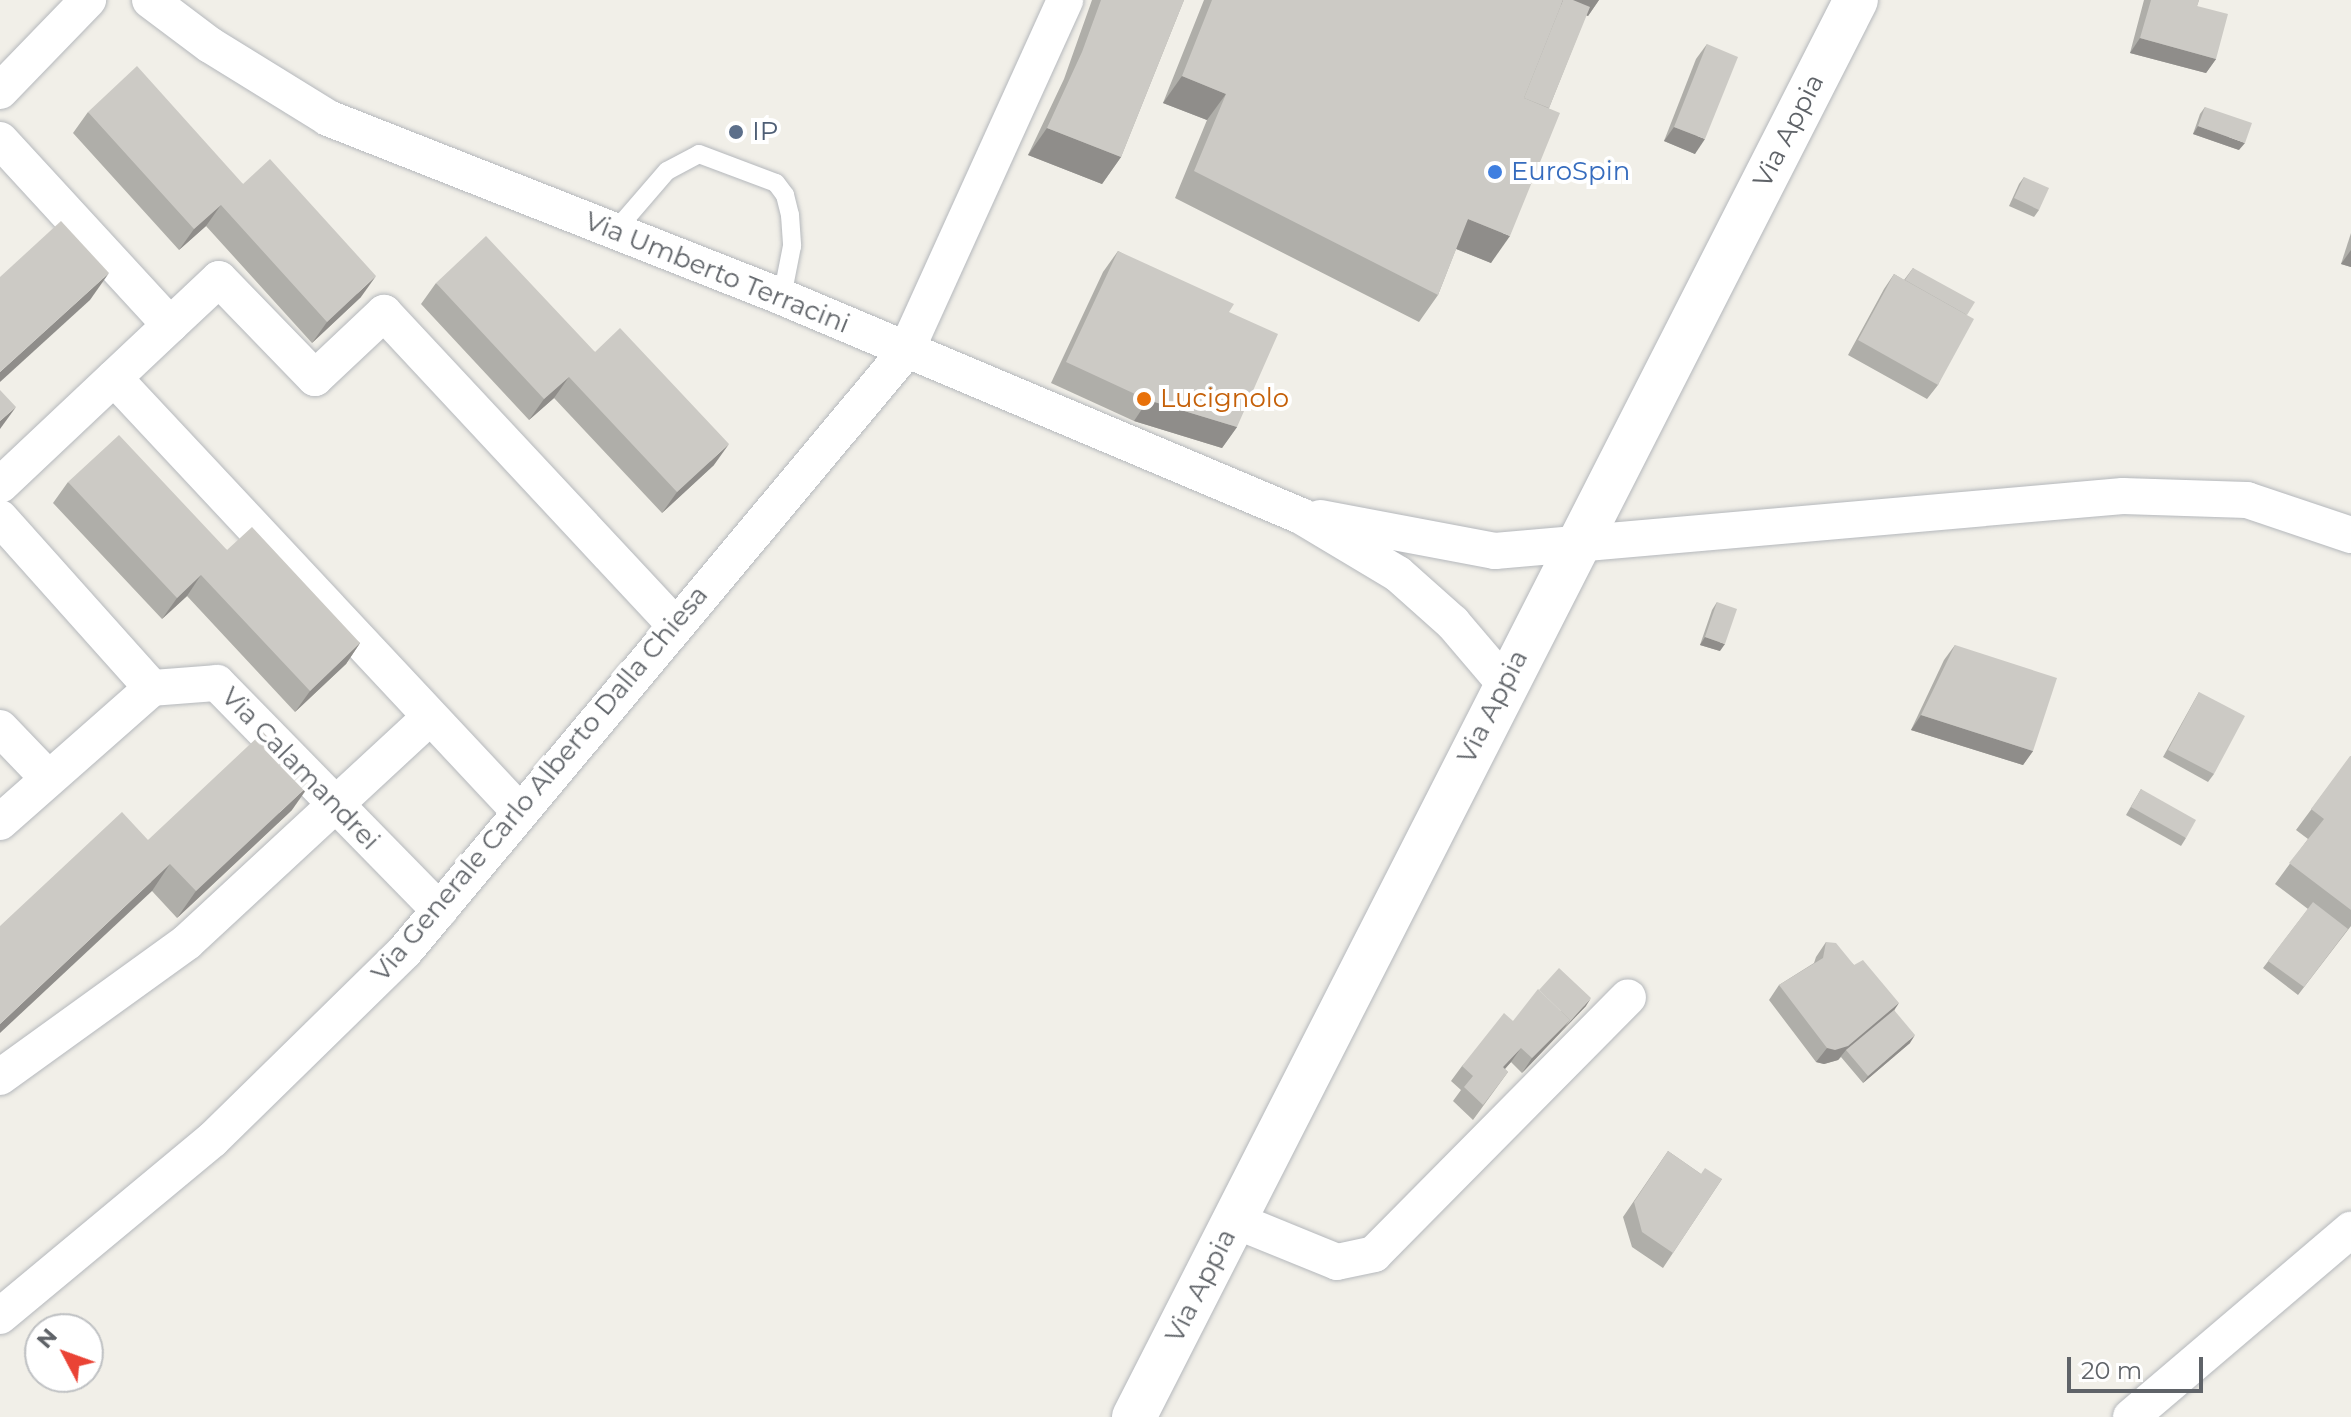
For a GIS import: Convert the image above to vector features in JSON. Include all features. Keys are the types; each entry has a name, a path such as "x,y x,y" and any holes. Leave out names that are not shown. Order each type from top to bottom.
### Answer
{"main road":[{"name":"Via Appia","path":"1134,1417 1575,546 1856,0"}],"street":[{"path":"0,91 88,0"},
{"name":"Via Umberto Terracini","path":"150,0 210,45 328,118 782,297 1301,516"},
{"name":"Via Generale Carlo Alberto Dalla Chiesa","path":"0,1316 212,1140 405,951 906,351 1065,0"},
{"path":"0,140 170,325"},
{"path":"0,485 219,279 315,378 384,313 675,625"},
{"path":"114,378 520,812"},
{"path":"1301,516 1495,551 1715,535 1857,516 2037,507 2123,496 2247,500 2351,535"},
{"path":"1301,516 1398,574 1453,623 1505,684"},
{"path":"0,518 152,688 0,822"},
{"name":"Via Calamandrei","path":"152,688 217,683 439,910"},
{"path":"0,1077 187,942 430,717"},
{"path":"0,728 48,778"},
{"path":"1234,1220 1337,1262 1374,1254 1628,997"},
{"path":"2131,1417 2351,1230"}],"lane":[{"path":"616,230 667,171 699,154 776,183 785,195 792,246 782,297"}],"building":[{"path":"1101,0 1184,0 1121,157 1047,128 1082,52"},
{"path":"1212,0 1563,0 1524,98 1560,113 1510,236 1468,219 1438,295 1194,171 1226,94 1182,76"},
{"path":"1563,0 1573,0 1590,7 1549,108 1524,98"},
{"path":"2151,0 2199,0 2197,6 2228,14 2216,59 2140,38"},
{"path":"1707,44 1738,57 1705,139 1674,127"},
{"path":"137,66 243,184 270,159 376,276 327,322 221,205 194,229 88,112"},
{"path":"2205,107 2252,123 2245,143 2198,126"},
{"path":"2024,177 2049,188 2039,210 2014,198"},
{"path":"61,221 109,273 0,372 0,277"},
{"path":"486,236 595,352 620,328 729,444 677,492 569,377 544,399 436,283"},
{"path":"1118,251 1234,304 1229,312 1278,334 1237,427 1148,400 1066,362"},
{"path":"1913,268 1975,302 1967,315 1905,280"},
{"path":"1894,274 1974,319 1938,385 1858,340"},
{"path":"0,390 16,407 0,421"},
{"path":"119,435 227,550 252,527 360,643 310,691 201,575 177,598 68,482"},
{"path":"1717,602 1737,609 1725,644 1705,637"},
{"path":"1955,645 2057,678 2033,751 1921,715"},
{"path":"2199,692 2245,716 2214,774 2168,750"},
{"path":"263,732 311,783 196,891 170,864 0,1024 0,926 122,812 148,840"},
{"path":"2350,756 2351,910 2289,863 2324,819 2311,809"},
{"path":"2141,789 2196,820 2186,838 2131,807"},
{"path":"2313,902 2348,929 2304,987 2268,961"},
{"path":"1826,942 1836,943 1854,965 1863,960 1899,1003 1848,1046 1835,1050 1827,1048 1779,985 1823,958"},
{"path":"1559,968 1591,998 1565,1027 1570,1020 1539,990"},
{"path":"1538,989 1570,1020 1532,1058 1521,1048 1503,1067 1508,1072 1483,1105 1464,1087 1473,1076 1462,1066 1504,1013 1513,1021"},
{"path":"1894,1010 1915,1035 1868,1076 1846,1050"},
{"path":"1668,1151 1701,1174 1705,1168 1722,1179 1673,1253 1642,1232 1634,1202"}],"place":[{"name":"IP","path":"736,132"},
{"name":"EuroSpin","path":"1495,172"},
{"name":"Lucignolo","path":"1144,399"}]}
